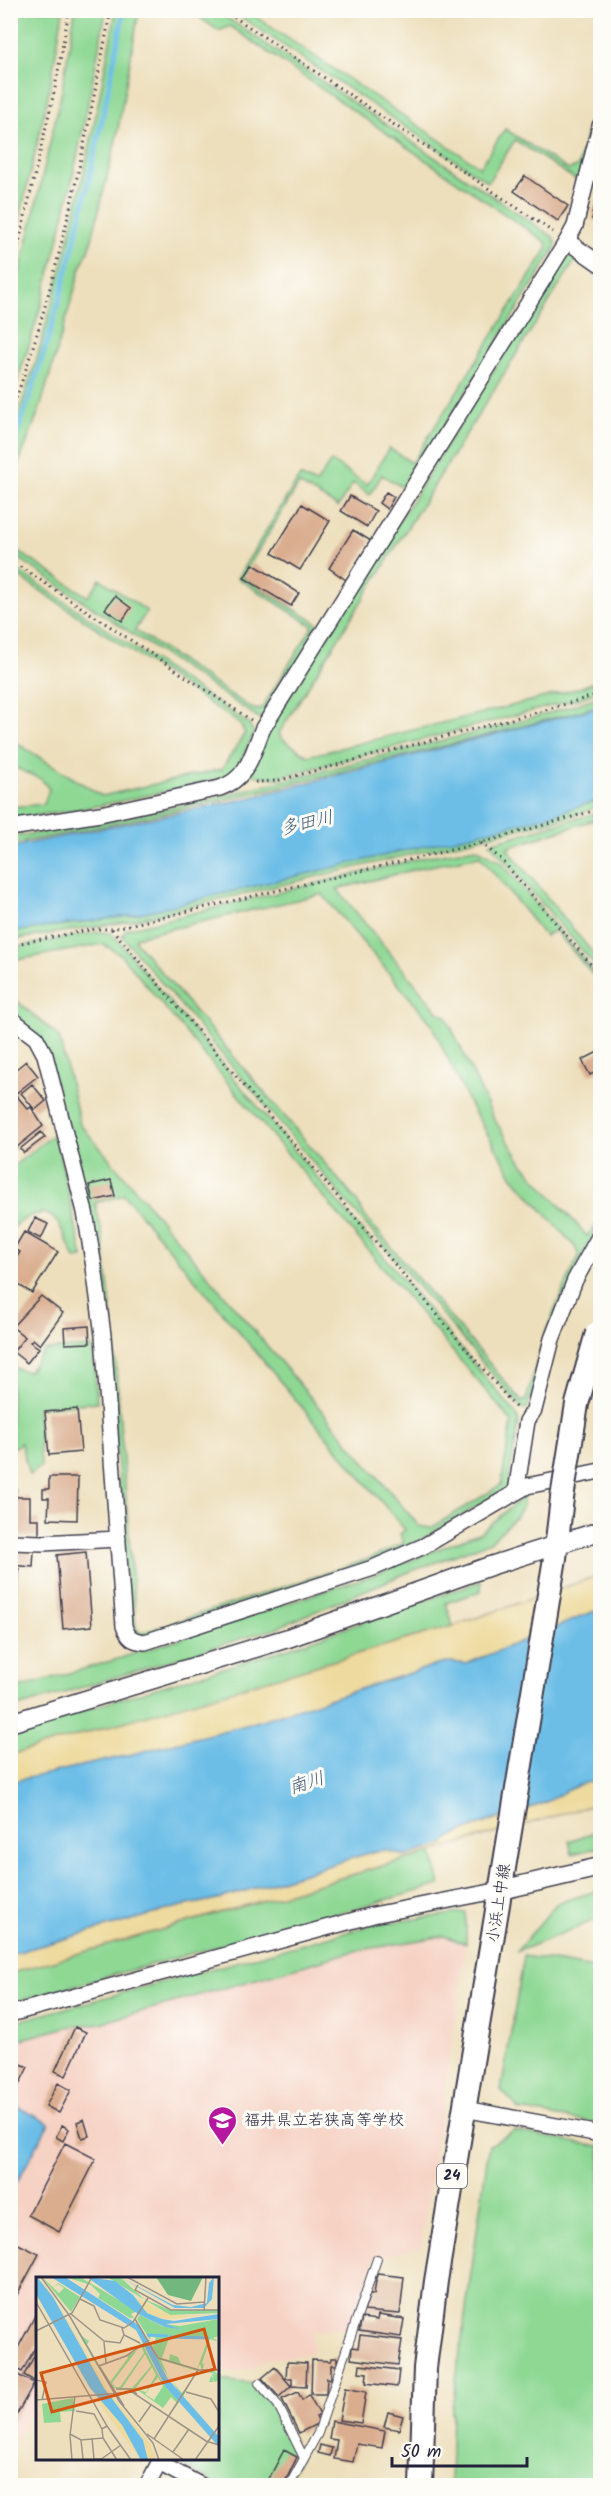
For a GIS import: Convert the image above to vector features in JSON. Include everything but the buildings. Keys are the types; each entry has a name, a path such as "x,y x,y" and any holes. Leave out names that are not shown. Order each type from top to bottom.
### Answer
{"main road":[{"name":"小浜上中線","path":"422,2486 425,2368 446,2215 556,1551 577,1404 599,1328"}],"street":[{"path":"10,828 100,814 232,784 242,776 263,728 576,226 591,174 600,126"},
{"path":"567,241 600,264"},
{"path":"10,1018 36,1038 45,1055 85,1212 103,1335 127,1635 136,1641 145,1642 373,1568 424,1546 527,1486 600,1471"},
{"path":"516,1492 527,1421 534,1410 552,1339 575,1280 600,1235"},
{"path":"10,1723 288,1638 556,1551 600,1531"},
{"path":"10,1542 43,1543 118,1539"},
{"path":"10,2014 502,1879 600,1867"},
{"path":"465,2109 600,2134"},
{"path":"147,2486 155,2461 202,2486"}],"lane":[{"path":"289,2486 318,2433 377,2259"},
{"path":"259,2383 278,2405 304,2458"}],"path":[{"path":"10,281 56,88 69,10"},
{"path":"10,416 31,357 62,246 111,10"},
{"path":"224,10 567,241"},
{"path":"10,560 263,728"},
{"path":"232,784 276,781 548,710 600,693"},
{"path":"10,945 95,929 112,928 481,843 600,810"},
{"path":"481,843 501,859 600,975"},
{"path":"112,928 527,1421"}],"shaded area":[{"name":"福井県立若狭高等学校","path":"444,1936 466,1944 421,2247 381,2257 375,2255 350,2327 312,2332 312,2353 267,2360 256,2367 232,2373 219,2371 219,2277 36,2277 36,2402 11,2450 11,2042 67,2027 101,2023 355,1951"}],"green space":[{"path":"11,10 63,11 50,87 11,257"},
{"path":"75,11 106,11 66,207 41,304 11,399 11,304 62,90"},
{"path":"116,11 139,11 116,140 90,247 82,264 41,405 11,484 11,436 37,358 67,248"},
{"path":"190,11 217,11 553,237 556,243 554,250 405,489 382,475 370,495 353,483 338,507 299,484 242,577 320,625 264,715 259,718 11,553 10,546 88,597 100,579 147,611 135,630 251,708 257,710 262,708 313,626 237,578 300,476 316,484 331,461 367,485 389,448 412,463 547,249 547,243 230,26 219,31"},
{"path":"232,11 247,11 480,167 505,129 568,170 578,166 588,129 600,103 600,112 578,181 515,140 488,182"},
{"path":"573,253 600,272 600,276 581,263 574,262 279,733 282,739 308,756 515,705 576,689 600,680 600,691 578,699 276,778 252,774 266,734 566,254"},
{"path":"11,566 249,724 254,733 236,771 225,778 118,802 11,818 11,807 44,804 49,789 41,779 11,766 10,739 102,796 222,769 245,733 240,724 11,571"},
{"path":"600,696 600,704 581,711 368,765 154,815 11,844 11,837 105,821 245,790 520,721"},
{"path":"600,800 600,806 569,817 125,922 11,940 11,932 128,916 534,820"},
{"path":"600,812 600,818 507,848 600,962 600,971 490,843"},
{"path":"476,848 500,861 600,979 600,984 555,930 545,936 480,856 337,889 439,1013 446,1016 494,1119 522,1163 587,1236 600,1221 600,1225 583,1254 527,1409 521,1408 122,936 127,929 430,856","holes":["322,894 431,1023 469,1103 513,1177 575,1247 579,1256 556,1306 544,1337 526,1400 522,1402 365,1216 356,1200 135,941 136,937"]},
{"path":"97,932 110,933 116,938 516,1414 519,1422 507,1488 421,1540 371,1562 141,1637 130,1629 108,1334 49,1054 11,1013 10,995 59,1037 80,1124 419,1526 431,1528 501,1485 512,1422 120,954 103,944 11,961 11,948","holes":["124,1195 405,1530 400,1534 404,1543 369,1559 141,1633 136,1628 112,1316 102,1233 95,1203"]},
{"path":"55,1133 83,1258 75,1259 59,1224 45,1214 36,1214 11,1229 11,1168"},
{"path":"93,1347 97,1402 37,1408 41,1466 29,1475 21,1443 11,1450 11,1367 28,1372 45,1350"},
{"path":"524,1496 522,1508 516,1517 490,1542 404,1574 276,1628 11,1709 11,1690 121,1658 373,1575 481,1532"},
{"path":"481,1581 481,1591 446,1603 453,1626 11,1755 11,1732 292,1647"},
{"path":"600,1830 600,1847 572,1854 569,1841"},
{"path":"432,1852 440,1885 11,2003 11,1973"},
{"path":"600,1890 600,1918 516,1952 557,1903"},
{"path":"466,1912 466,1944 444,1936 355,1951 101,2023 67,2027 11,2042 11,2023 373,1925"},
{"path":"524,1956 600,1969 600,2124 520,2110 501,2090"},
{"path":"514,2131 600,2147 600,2485 450,2485 452,2409 489,2145"},
{"path":"219,2380 255,2384 274,2408 299,2459 285,2485 221,2486 172,2460 219,2460"}],"sand":[{"path":"600,1575 600,1609 466,1664 450,1662 433,1666 246,1725 11,1782 11,1755 453,1626"},
{"path":"591,1780 600,1780 600,1803 11,1973 11,1954 178,1907 222,1898 375,1851 385,1850 406,1856 466,1830 547,1802 568,1789"}],"water":[{"name":"多田川","path":"600,707 600,800 534,820 128,916 11,932 11,847 245,799"},
{"name":"南川","path":"600,1609 600,1780 577,1786 536,1806 462,1832 444,1844 406,1856 385,1850 375,1851 222,1898 178,1907 11,1954 10,1782 246,1725 433,1666 450,1662 466,1664"},
{"path":"14,2105 49,2123 17,2182 10,2179 11,2112"}],"waterway":[{"path":"10,452 47,344 62,289 102,122 124,10"}],"place":[{"name":"福井県立若狭高等学校","path":"223,2146"}]}
